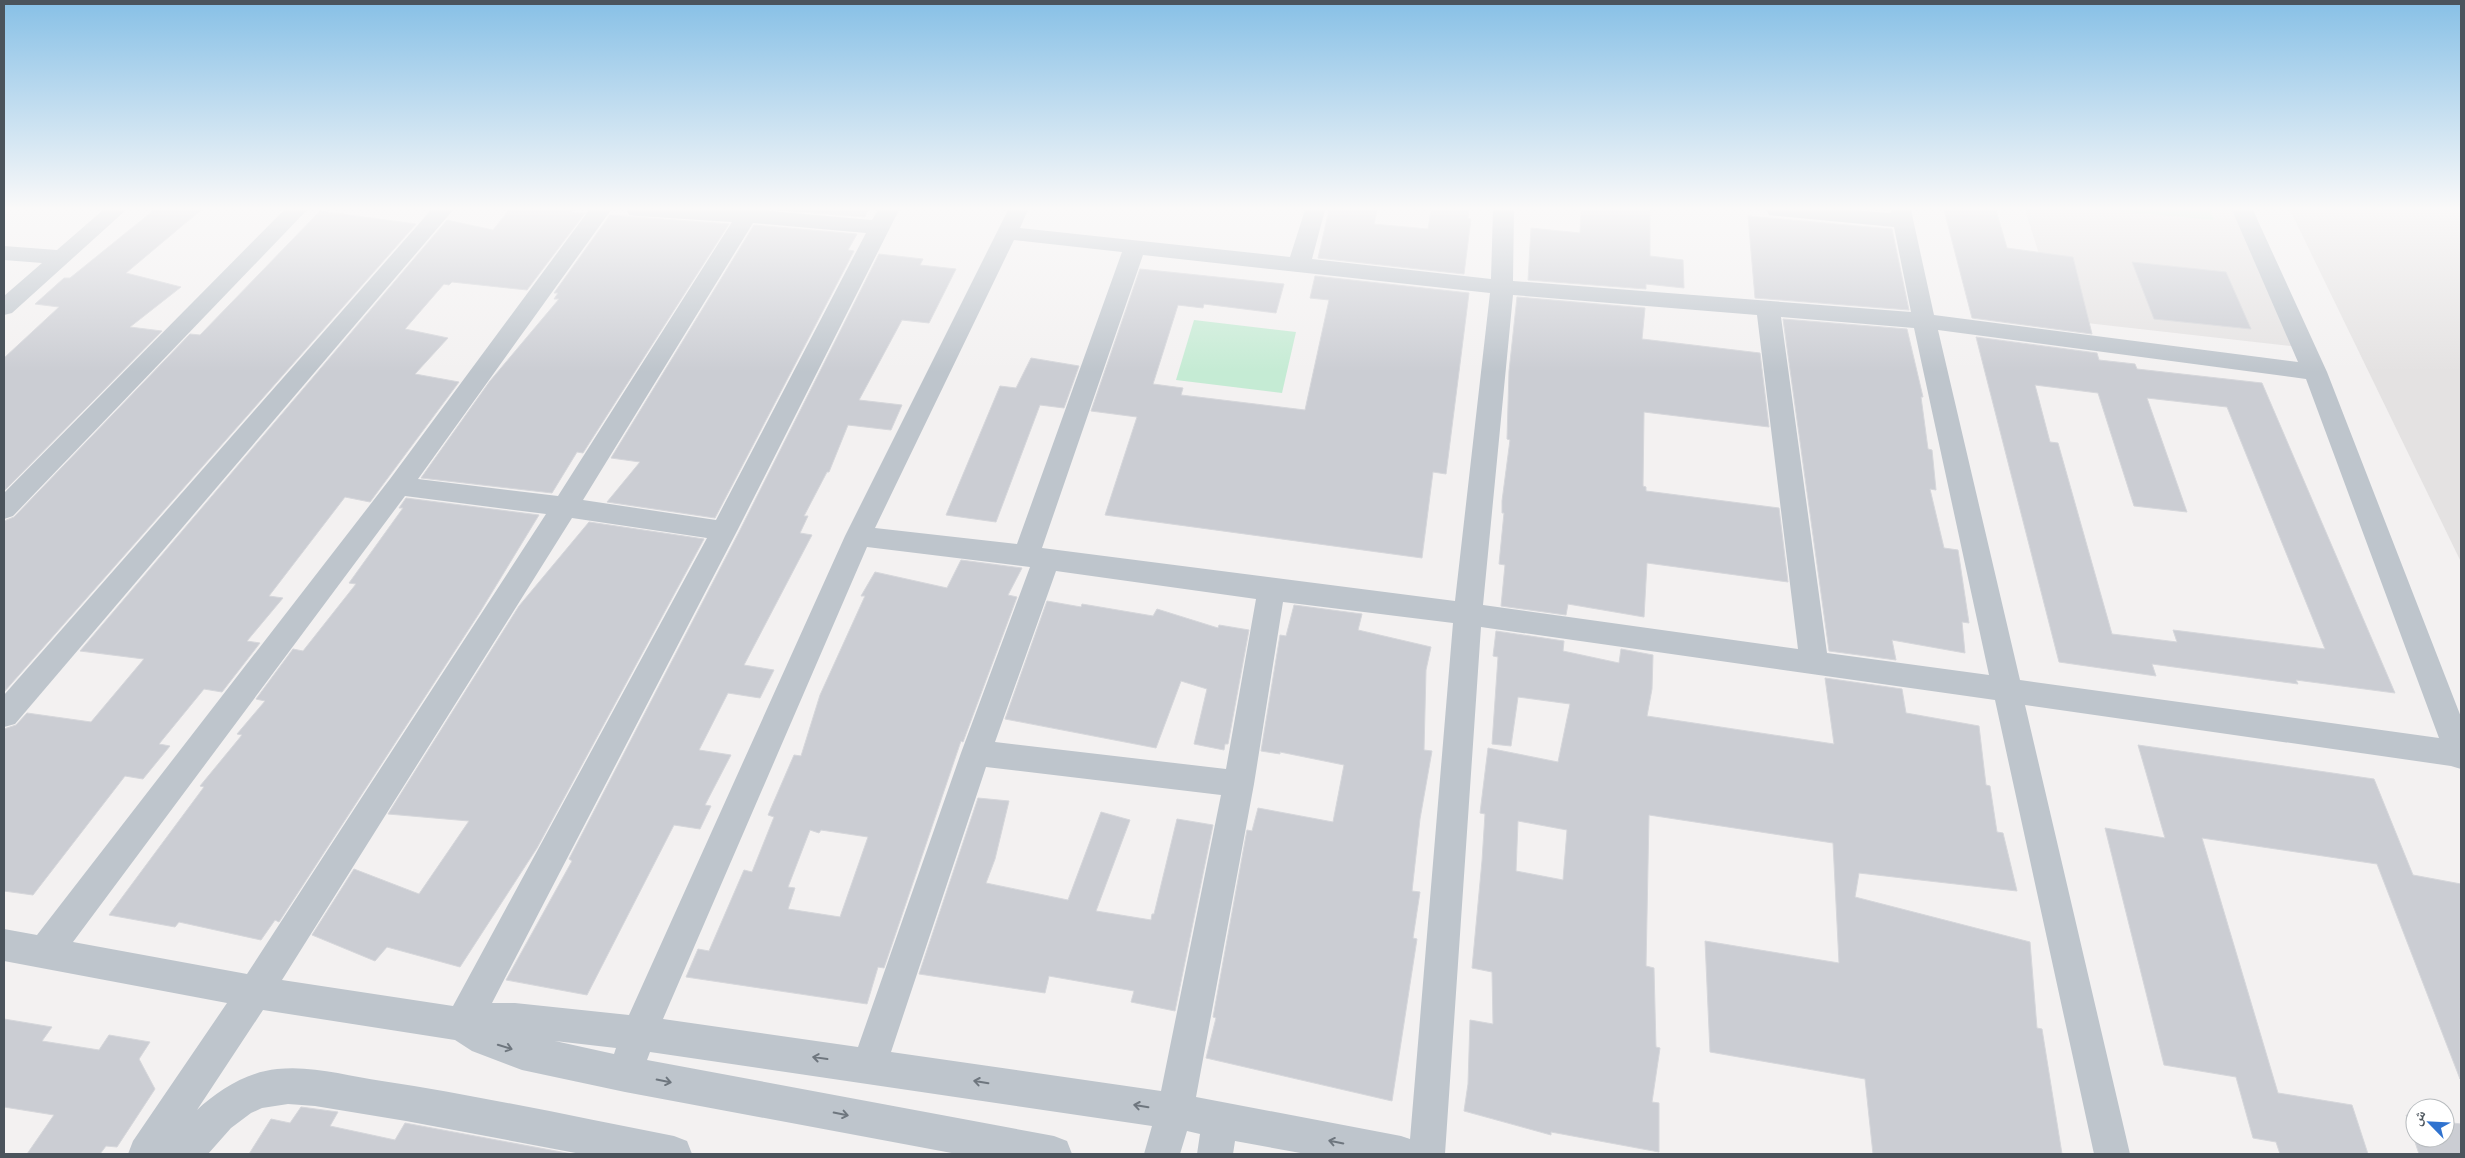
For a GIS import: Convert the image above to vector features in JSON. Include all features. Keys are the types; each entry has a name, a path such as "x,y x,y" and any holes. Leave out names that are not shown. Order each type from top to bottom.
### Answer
{"street":[{"path":"4,308 54,264"},
{"path":"4,509 243,264"},
{"path":"4,715 395,264"},
{"path":"45,952 398,486 560,264"},
{"path":"146,1154 255,992 565,507 717,264"},
{"path":"462,1024 724,531 860,264"},
{"path":"625,1074 639,1033 858,536 992,264"},
{"path":"869,1065 976,752 1129,264"},
{"path":"1291,264 1502,287 1924,321 2315,372"},
{"path":"1427,1154 1468,614 1502,287 1503,264"},
{"path":"1912,264 2112,1154"},
{"path":"858,536 1036,557 1270,590 1468,614 2461,755 2315,372 2267,264"},
{"path":"1768,308 1814,663"},
{"path":"398,486 565,507 724,531"},
{"path":"1162,1154 1175,1111 1239,784 1270,590"},
{"path":"976,752 1239,784"},
{"path":"4,945 255,992 462,1024 493,1020 515,1020 639,1033 1175,1111 1218,1138 1401,1154"},
{"path":"462,1024 484,1039 503,1046 625,1074 1054,1154"},
{"path":"186,1154 204,1127 222,1110 243,1097 264,1089 309,1088 415,1104 674,1154"}],"shaded area":[{"path":"2042,264 2261,264 2300,347 2060,320"},
{"path":"2316,264 2461,264 2461,562"}],"green space":[{"path":"1194,320 1296,332 1282,393 1176,380"}],"building":[{"path":"87,264 137,264 126,273 181,287 130,327 162,331 4,491 4,358 59,307 35,304 64,278 70,278"},
{"path":"269,264 381,264 4,692 4,521 14,517 190,334 200,335"},
{"path":"409,264 547,264 527,290 452,282 449,285 444,284 405,329 448,338 415,374 459,382 370,502 345,497 269,596 283,598 247,641 260,643 222,692 204,689 159,744 170,746 143,779 125,776 33,895 4,891 4,729 16,725 27,713 91,722 144,659 80,651"},
{"path":"575,264 703,264 583,453 577,452 552,493 421,478 490,381 559,299 554,299 558,293 554,293"},
{"path":"730,264 847,264 715,518 607,502 640,462 611,458"},
{"path":"874,264 920,264 956,269 929,323 902,320 859,400 902,405 891,430 848,425 829,472 827,472 804,516 808,516 800,533 812,535 744,665 774,670 760,698 728,693 699,750 731,755 705,805 711,806 700,829 674,825 587,995 506,980 572,861 569,859 739,532"},
{"path":"1373,264 1465,264 1464,274"},
{"path":"1529,264 1683,264 1684,288 1646,284 1646,289 1528,280"},
{"path":"1752,264 1899,264 1909,310 1755,298"},
{"path":"1958,264 2075,264 2092,334 1972,318"},
{"path":"2133,264 2151,264 2226,272 2251,329 2154,319"},
{"path":"1140,269 1284,284 1276,313 1204,304 1203,308 1178,305 1153,384 1183,388 1181,395 1305,410 1329,300 1310,298 1315,276 1469,293 1446,474 1433,472 1422,558 1105,515 1137,417 1091,411"},
{"path":"1517,297 1645,308 1642,339 1760,353 1769,427 1644,412 1643,486 1646,487 1646,491 1779,508 1788,582 1647,563 1644,617 1568,604 1566,615 1501,606 1505,565 1499,564 1504,513 1502,513 1502,501 1510,440 1507,439 1509,371"},
{"path":"1783,319 1907,329 1923,397 1921,397 1928,449 1932,450 1936,490 1930,489 1944,548 1958,550 1969,623 1962,622 1965,653 1892,640 1896,660 1829,651"},
{"path":"1976,337 2097,353 2099,360 2135,364 2137,369 2262,383 2395,693 2296,680 2298,684 2152,664 2156,676 2059,662","holes":["2035,385 2098,393 2134,506 2187,512 2147,398 2227,407 2325,649 2173,630 2177,642 2112,634 2058,443 2050,442"]},
{"path":"1031,358 1079,366 1064,408 1040,405 996,522 946,515 1000,386 1016,388"},
{"path":"406,498 539,515 480,612 279,922 275,920 261,940 179,922 175,927 109,915 204,787 200,786 242,735 237,734 265,701 256,699 293,649 303,651 356,584 349,583 403,508 399,508"},
{"path":"589,522 704,539 537,848 460,967 387,947 375,961 312,935 354,869 419,894 469,821 388,814 519,606"},
{"path":"961,560 1022,568 1008,595 1017,597 963,742 961,741 884,968 878,967 867,1004 686,977 698,949 709,951 744,870 752,872 774,817 768,815 794,755 801,756 820,695 865,596 861,596 875,572 947,588","holes":["810,830 819,833 821,830 868,837 840,917 788,909 795,888 788,887"]},
{"path":"1047,601 1081,607 1082,604 1153,616 1157,609 1218,628 1219,625 1249,630 1228,744 1225,744 1224,750 1194,744 1207,689 1181,681 1156,748 1005,719"},
{"path":"1294,605 1362,614 1358,630 1431,647 1426,670 1424,750 1432,751 1420,819 1412,891 1420,892 1413,938 1417,939 1392,1101 1206,1058 1216,1018 1213,1017 1247,830 1252,831 1258,808 1333,822 1344,765 1280,752 1280,754 1261,751 1280,635 1286,636"},
{"path":"1496,631 1564,641 1563,651 1619,663 1621,649 1653,655 1652,689 1647,716 1834,744 1825,678 1902,689 1906,713 1979,726 1986,785 1990,786 1997,832 2003,833 2017,891 1859,873 1855,897 2030,942 2037,1028 2042,1029 2062,1154 1873,1154 1865,1079 1710,1052 1705,941 1839,963 1833,843 1649,815 1646,966 1654,968 1656,1047 1660,1048 1652,1102 1659,1103 1659,1152 1551,1132 1551,1135 1464,1111 1468,1084 1470,1020 1493,1024 1492,972 1472,968 1485,814 1480,813 1488,748 1558,762 1570,704 1518,697 1511,746 1492,744 1498,657 1493,656","holes":["1518,821 1567,830 1563,880 1516,871"]},
{"path":"2138,745 2374,779 2413,875 2461,884 2460,1079 2377,864 2202,838 2278,1093 2352,1105 2368,1154 2280,1154 2276,1142 2253,1138 2236,1077 2164,1065 2105,828 2165,838"},
{"path":"978,798 1009,801 995,859 986,883 1068,900 1101,812 1130,820 1096,911 1151,920 1177,819 1213,825 1175,1011 1131,1002 1134,991 1049,976 1045,993 919,974"},
{"path":"4,1019 52,1027 42,1041 99,1050 109,1035 150,1042 139,1059 155,1089 117,1147 106,1146 100,1154 27,1154 54,1115 4,1107"},
{"path":"301,1107 338,1112 330,1126 395,1140 405,1123 572,1154 249,1154 271,1119 290,1123"},
{"path":"2455,1123 2461,1124 2461,1154 2419,1154 2417,1148 2455,1148"}]}
